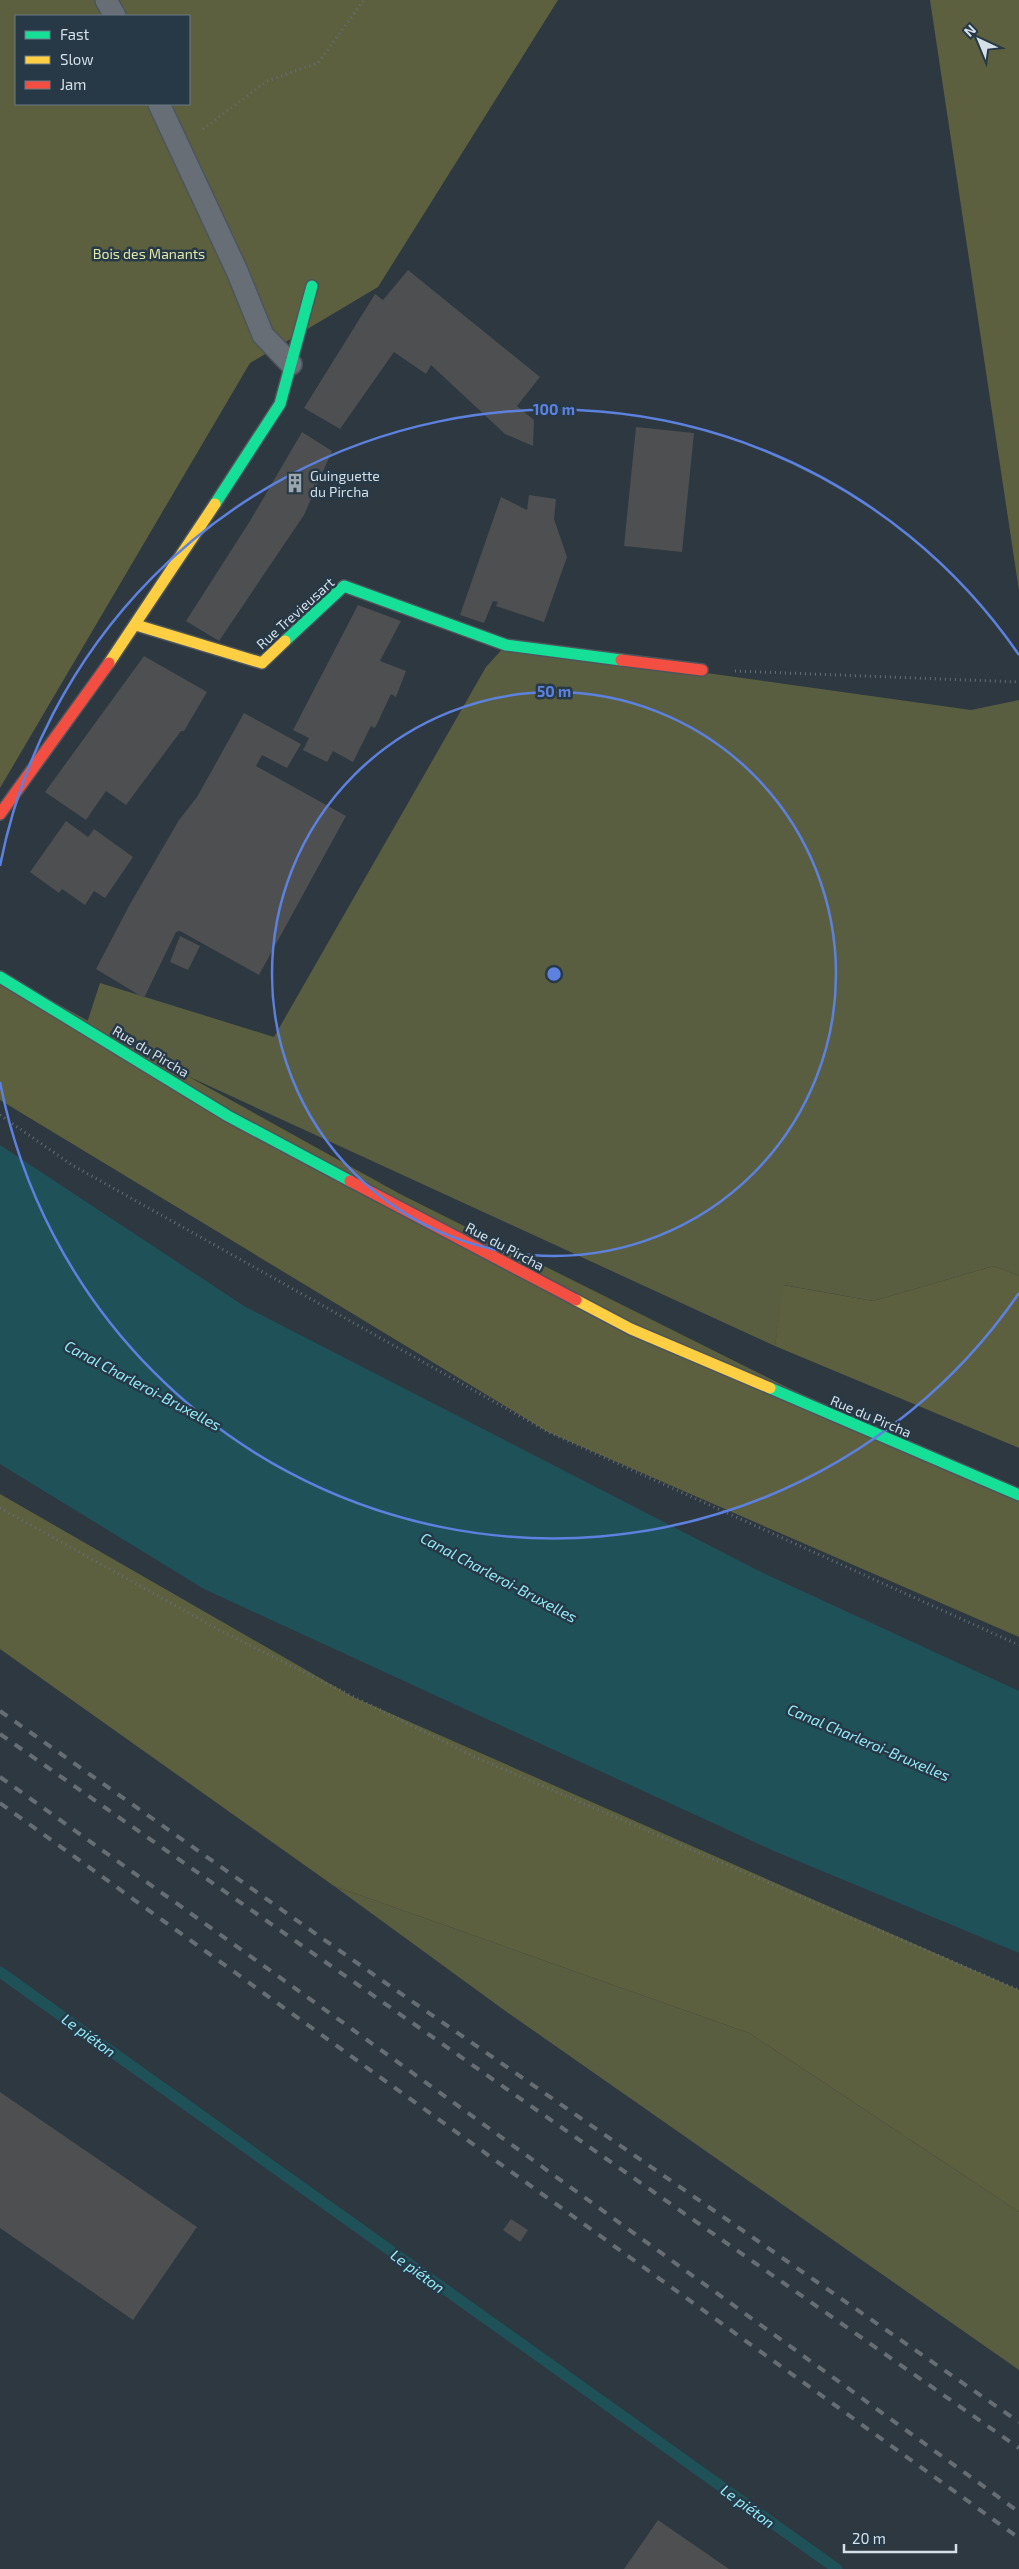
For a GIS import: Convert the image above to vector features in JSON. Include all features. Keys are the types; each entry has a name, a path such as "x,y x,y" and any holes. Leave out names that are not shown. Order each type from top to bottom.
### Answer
{"street":[{"path":"0,814 136,625 280,404 312,286"},
{"name":"Rue Trevieusart","path":"136,625 262,663 344,586 506,645 702,670"},
{"name":"Rue du Pircha","path":"0,977 228,1116 631,1329 1019,1495"}],"lane":[{"path":"106,0 114,15"},
{"path":"159,105 237,271 263,335 291,364"}],"path":[{"path":"179,147 267,81 318,64 364,0"},
{"path":"702,670 1019,682"},
{"path":"0,1115 72,1165 548,1432 1019,1644"},
{"path":"0,1508 221,1631 475,1757 1019,1990"}],"green space":[{"name":"Bois des Manants","path":"0,0 558,0 378,287 250,363 0,788"},
{"path":"930,0 1019,0 1019,591"},
{"path":"506,645 971,710 1019,700 1019,1276 994,1266 873,1301 784,1285 775,1346 85,1029 100,983 274,1037 486,667"},
{"path":"0,972 400,1194 911,1449 1019,1496 1019,1637 548,1432 0,1100"},
{"path":"994,1266 1019,1276 1019,1448 775,1346 783,1285 873,1301"},
{"path":"0,1494 353,1697 1019,1990 1019,2212 749,2033 334,1886 0,1649"},
{"path":"334,1886 749,2033 1019,2212 1019,2370 504,2010"}],"water":[{"name":"Canal Charleroi-Bruxelles","path":"0,1145 244,1306 761,1572 1019,1691 1019,1953 774,1851 204,1589 0,1464"}],"building":[{"path":"408,270 540,377 517,406 534,420 533,446 505,434 431,365 426,374 394,352 340,429 304,408 375,294 383,300"},
{"path":"636,427 694,433 682,552 624,546"},
{"path":"302,432 332,451 304,515 219,641 186,621 250,521"},
{"path":"529,495 556,499 554,519 567,557 544,622 496,606 498,602 493,601 484,623 460,615 501,497 527,510"},
{"path":"358,605 401,621 380,661 406,671 396,697 391,694 376,726 374,728 371,726 353,762 333,751 327,762 303,750 309,738 293,730"},
{"path":"144,656 207,692 184,731 181,731 126,805 106,791 86,820 45,792"},
{"path":"244,713 301,744 287,768 262,755 256,766 346,816 259,975 180,931 176,932 144,998 96,969 130,904 179,820 197,797"},
{"path":"66,821 88,837 94,829 133,857 105,898 94,891 85,905 62,889 59,893 30,872"},
{"path":"180,936 200,946 188,970 170,962"},
{"path":"0,2092 197,2227 133,2320 0,2228"},
{"path":"511,2219 528,2230 520,2242 503,2230"},
{"path":"658,2520 729,2569 624,2569"}],"waterway":[{"name":"Le piéton","path":"0,1972 837,2569"}],"railway":[{"path":"0,1711 377,1977 1019,2422"},
{"path":"0,1734 1019,2448"},
{"path":"0,1777 1019,2512"},
{"path":"0,1803 1019,2538"}],"traffic: fast":[{"path":"215,504 280,404 312,286"},
{"path":"285,641 344,586 506,645 621,660"},
{"path":"0,977 228,1116 350,1181"},
{"path":"770,1388 1019,1495"}],"traffic: slow":[{"path":"109,663 215,504"},
{"path":"136,625 262,663 285,641"},
{"path":"576,1300 631,1329 770,1388"}],"traffic: jam":[{"path":"621,660 702,670"},
{"path":"0,814 109,663"},
{"path":"350,1181 576,1300"}],"place":[{"name":"Guinguette du Pircha","path":"295,483"}]}
